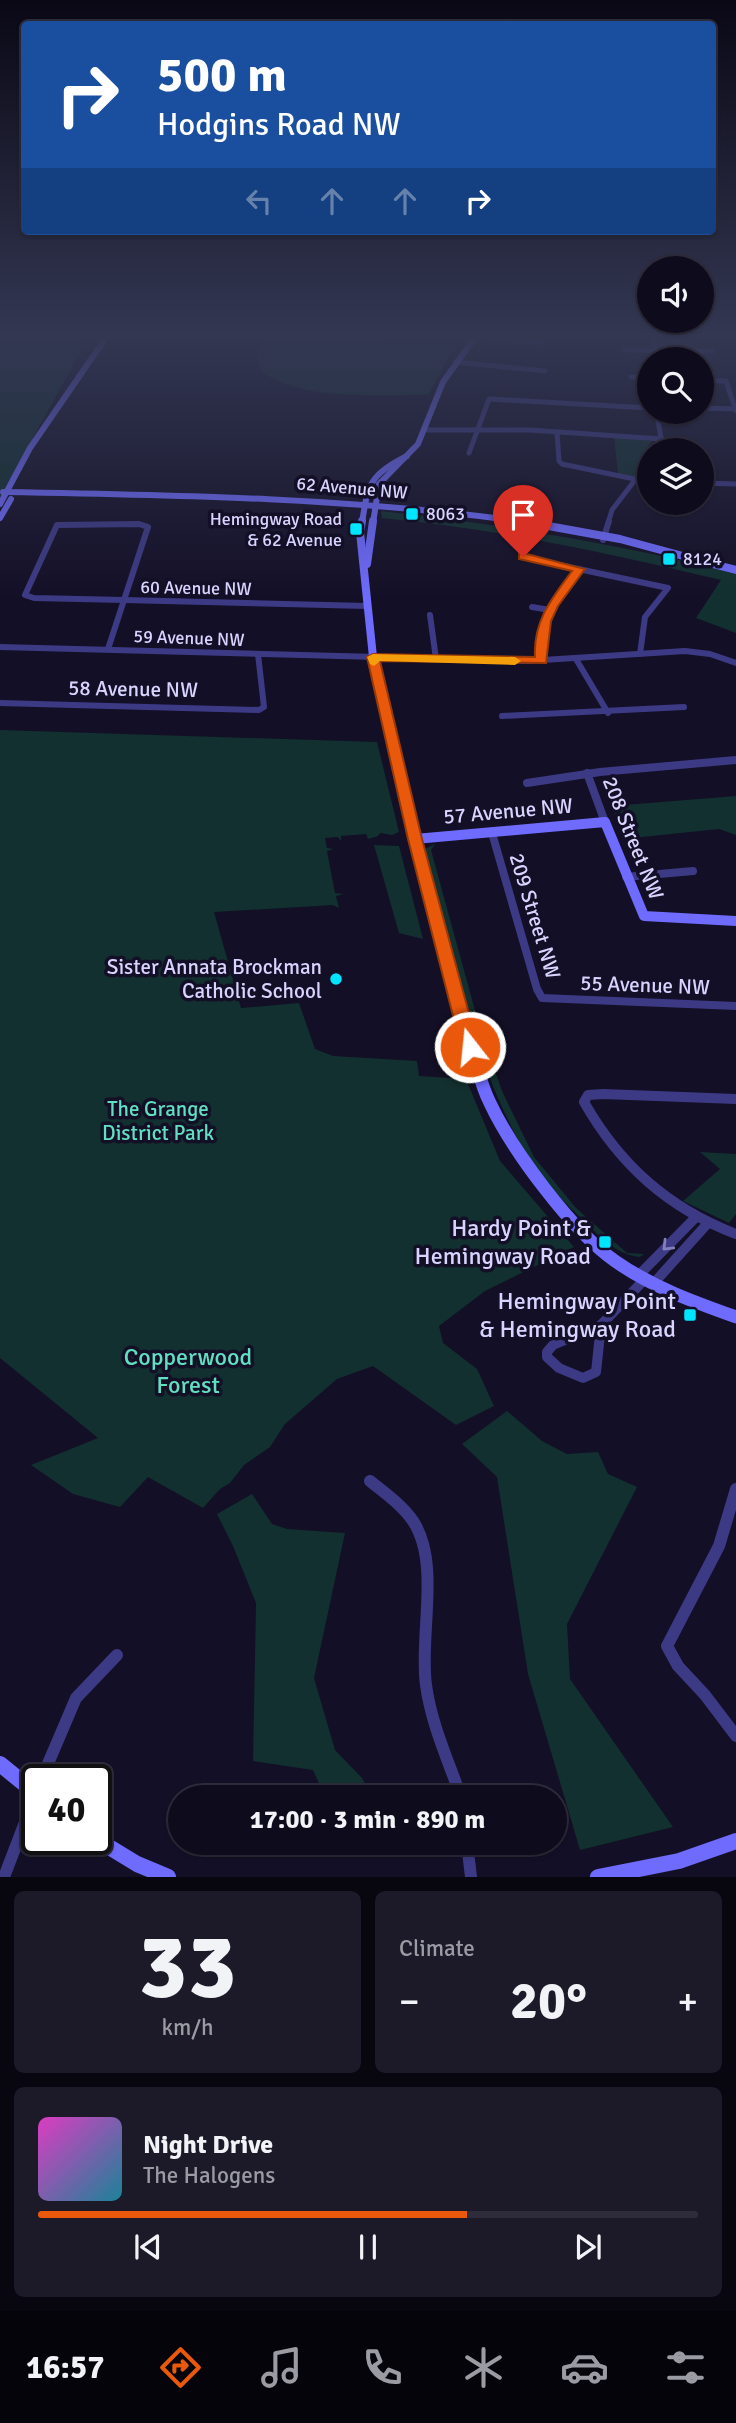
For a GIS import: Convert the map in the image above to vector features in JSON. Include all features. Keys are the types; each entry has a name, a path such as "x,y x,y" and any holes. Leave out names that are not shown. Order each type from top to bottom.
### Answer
{"street":[{"path":"0,518 8,492 21,480 48,424"},
{"path":"0,504 30,448 48,424"},
{"path":"366,571 379,484 418,444 426,424"},
{"path":"469,453 479,424"},
{"path":"424,430 557,432 647,438"},
{"path":"557,432 559,461 562,464 635,480 612,510 604,539"},
{"path":"407,456 391,463 375,475 367,489 364,505 360,531 373,657 415,839 463,1024 489,1102 524,1162 581,1230 614,1261 672,1294 736,1317"},
{"path":"21,480 22,484 29,487 70,494"},
{"path":"714,483 736,484"},
{"name":"62 Avenue NW","path":"8,492 202,497 375,506 604,539 736,569"},
{"name":"60 Avenue NW","path":"123,600 148,527 139,524 56,526 25,595 34,598 367,606"},
{"path":"523,557 668,588 645,617 640,654"},
{"path":"542,660 542,633 550,610 579,569"},
{"path":"108,649 123,600"},
{"path":"532,607 550,610"},
{"path":"430,615 436,659"},
{"name":"59 Avenue NW","path":"3,647 542,660 685,651 710,654 736,663"},
{"name":"58 Avenue NW","path":"0,703 259,710 264,707 258,654"},
{"path":"576,659 608,713"},
{"path":"502,716 608,713 684,707"},
{"path":"527,783 587,773 736,760"},
{"name":"208 Street NW","path":"587,773 626,877 644,916 736,921"},
{"name":"57 Avenue NW","path":"415,839 605,822"},
{"name":"209 Street NW","path":"492,833 537,989 542,998 553,1000"},
{"path":"626,877 693,872"},
{"name":"55 Avenue NW","path":"553,1000 736,1006"},
{"path":"736,1099 603,1094 584,1098 583,1102 620,1158 645,1184 681,1210 736,1234"},
{"path":"645,1280 696,1217"},
{"path":"601,1325 596,1372 583,1378 559,1368 547,1357 547,1352 553,1345 601,1325 645,1280 708,1223"},
{"path":"370,1481 396,1502 419,1532 425,1561 423,1647 426,1684 434,1719 457,1785"},
{"path":"736,1489 719,1546 667,1646 675,1663 705,1695 736,1736"},
{"path":"47,1764 76,1698 117,1655"},
{"path":"0,1765 21,1781"},
{"path":"4,1877 21,1834"},
{"path":"598,1877 679,1861 736,1841"},
{"path":"112,1849 137,1864 168,1877"},
{"path":"468,1855 471,1877"}],"green space":[{"path":"0,424 41,424 0,497"},
{"path":"614,437 637,439 637,476 618,474"},
{"path":"381,511 560,536 736,573 736,633 696,618 721,580 553,543 382,518"},
{"name":"The Grange District Park","path":"0,730 377,742 399,832 392,835 380,833 368,839 366,834 341,836 341,841 338,837 325,838 327,848 334,849 327,851 335,893 344,894 336,896 339,908 333,905 214,912 241,1008 299,1003 315,1049 333,1056 417,1061 419,1076 466,1079 500,1161 574,1247 485,1291 439,1326 443,1343 477,1369 494,1406 456,1425 373,1366 337,1379 285,1424 270,1447 244,1465 230,1483 220,1489 203,1508 148,1477 120,1507 73,1494 31,1465 98,1438 0,1358"},
{"path":"736,796 736,835 719,829 623,839 612,806"},
{"path":"435,844 431,850 479,1025 502,1091 534,1157 576,1208 627,1253 644,1254 640,1257 624,1253 609,1244 561,1198 534,1166 509,1121 478,1046 455,968 425,849"},
{"path":"374,845 399,846 423,939 399,933"},
{"path":"700,1152 736,1154 736,1214 729,1223 683,1201 720,1169"},
{"path":"507,1411 542,1441 567,1454 598,1452 608,1474 637,1487 567,1624 570,1679 673,1827 580,1850 567,1806 567,1785 561,1785 528,1674 497,1477 462,1444"},
{"path":"252,1494 272,1524 287,1529 345,1533 314,1678 335,1750 366,1785 320,1785 313,1770 253,1761 256,1603 217,1514"}],"slow traffic":[{"path":"374,662 373,657 515,661"}],"place":[{"name":"8063","path":"412,514"},
{"name":"Hemingway Road & 62 Avenue","path":"356,529"},
{"name":"8124","path":"669,559"},
{"name":"Sister Annata Brockman Catholic School","path":"336,979"},
{"name":"Hardy Point & Hemingway Road","path":"605,1242"},
{"name":"Hemingway Point & Hemingway Road","path":"690,1315"}],"route":[{"path":"470,1047 415,839 373,657 542,660 541,643 545,621 552,606 579,569 523,557"}],"park label":[{"name":"Copperwood Forest","path":"188,1371"}]}
